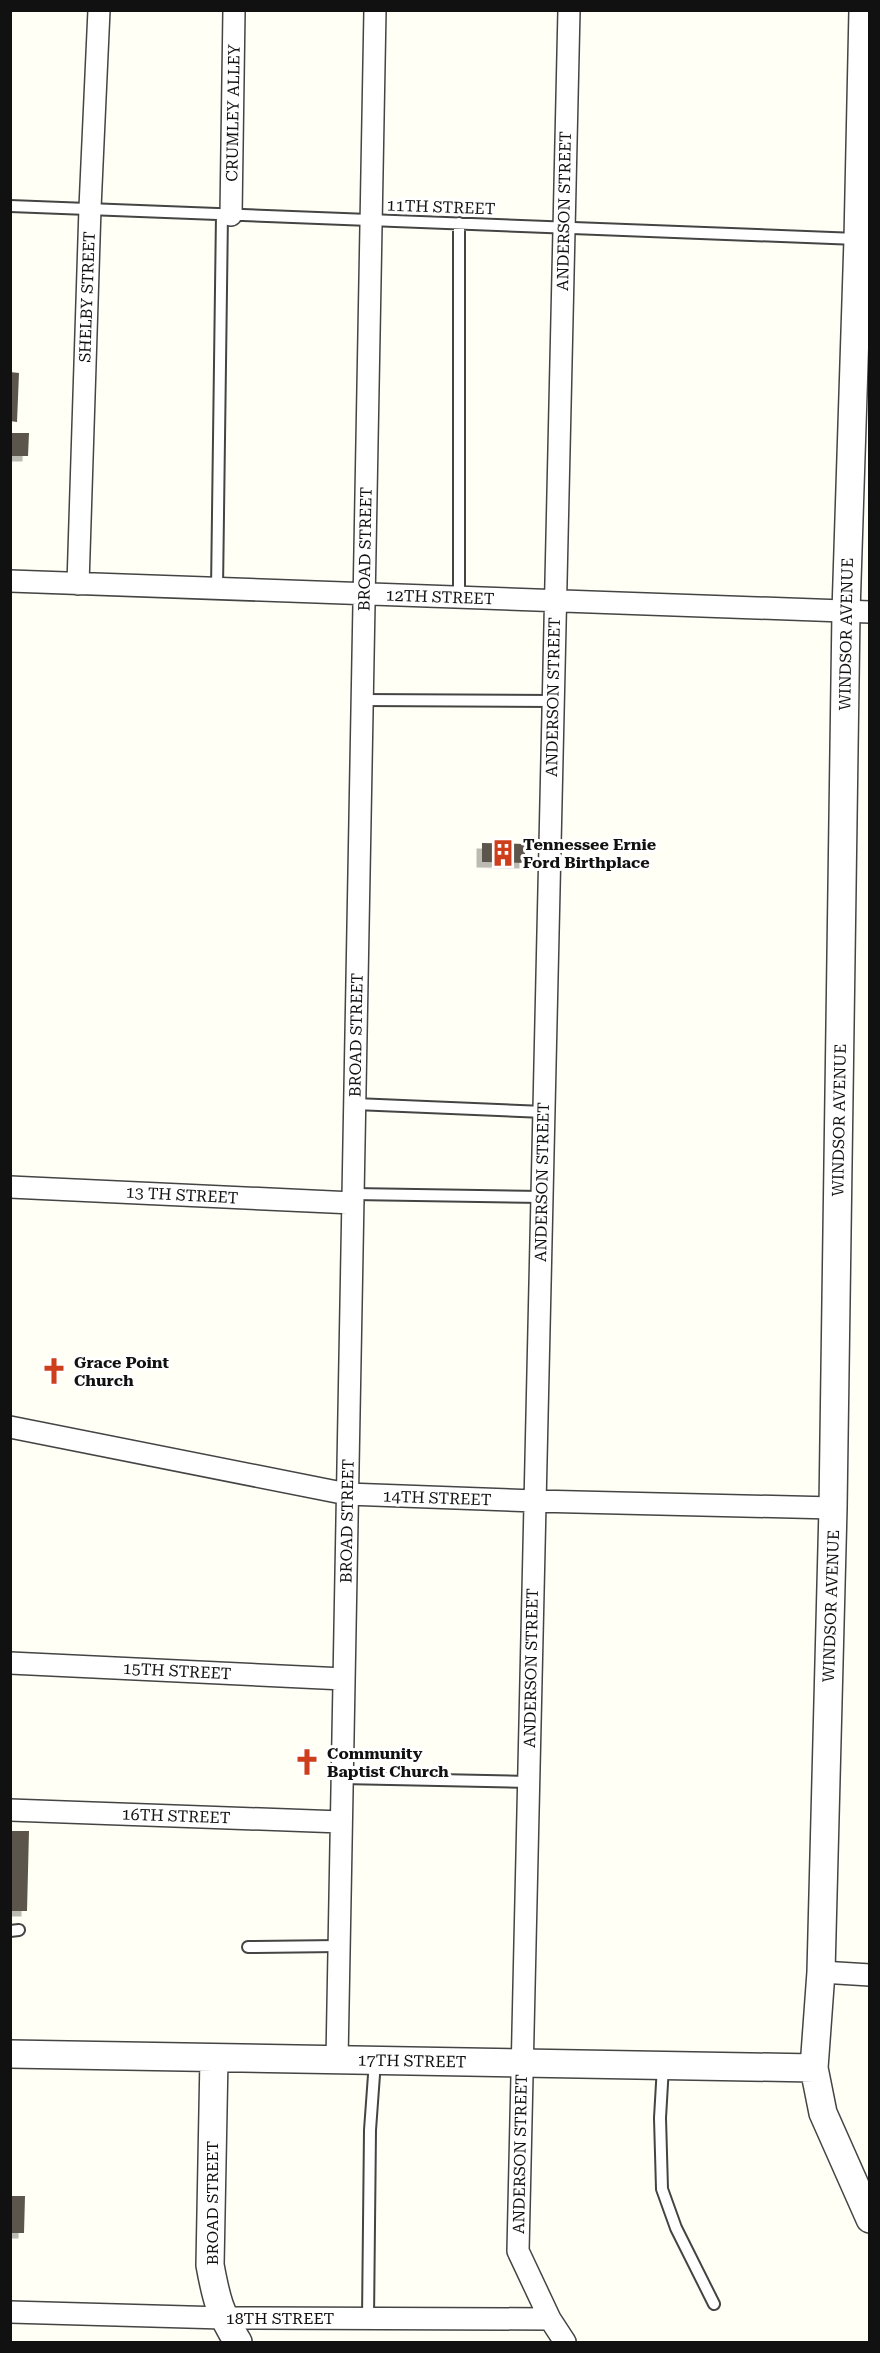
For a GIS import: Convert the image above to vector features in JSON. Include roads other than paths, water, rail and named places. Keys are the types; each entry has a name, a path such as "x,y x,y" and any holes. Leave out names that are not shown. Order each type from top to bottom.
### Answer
{"street":[{"name":"SHELBY STREET","path":"78,584 99,10"},
{"name":"CRUMLEY ALLEY","path":"226,215 234,10"},
{"name":"BROAD STREET","path":"337,2060 375,10"},
{"name":"ANDERSON STREET","path":"565,2343 550,2319 518,2251 569,10"},
{"name":"WINDSOR AVENUE","path":"862,10 864,239 858,612 821,1972 814,2068 823,2114 870,2219"},
{"name":"12TH STREET","path":"10,582 858,612"},
{"name":"13 TH STREET","path":"10,1186 353,1198"},
{"name":"14TH STREET","path":"10,1428 348,1494 833,1508"},
{"name":"15TH STREET","path":"10,1663 344,1679"},
{"name":"16TH STREET","path":"10,1810 341,1822"},
{"path":"821,1972 870,1975"},
{"name":"17TH STREET","path":"10,2054 814,2068"},
{"name":"BROAD STREET","path":"214,2058 210,2265 215,2296 223,2318 238,2343"},
{"name":"18TH STREET","path":"10,2312 223,2318 550,2319"}],"lane":[{"name":"11TH STREET","path":"10,206 864,239"},
{"path":"216,589 226,215"},
{"path":"459,223 459,598"},
{"path":"362,700 553,701"},
{"path":"355,1104 544,1112"},
{"path":"353,1198 542,1197"},
{"path":"342,1778 528,1782"},
{"path":"248,1947 339,1946"},
{"path":"368,2319 370,2130 375,2061"},
{"path":"663,2066 660,2118 662,2189 676,2228 714,2304"}],"place":[{"name":"Tennessee Ernie Ford Birthplace","path":"503,853"},
{"name":"Grace Point Church","path":"54,1371"},
{"name":"Community Baptist Church","path":"307,1762"}]}
